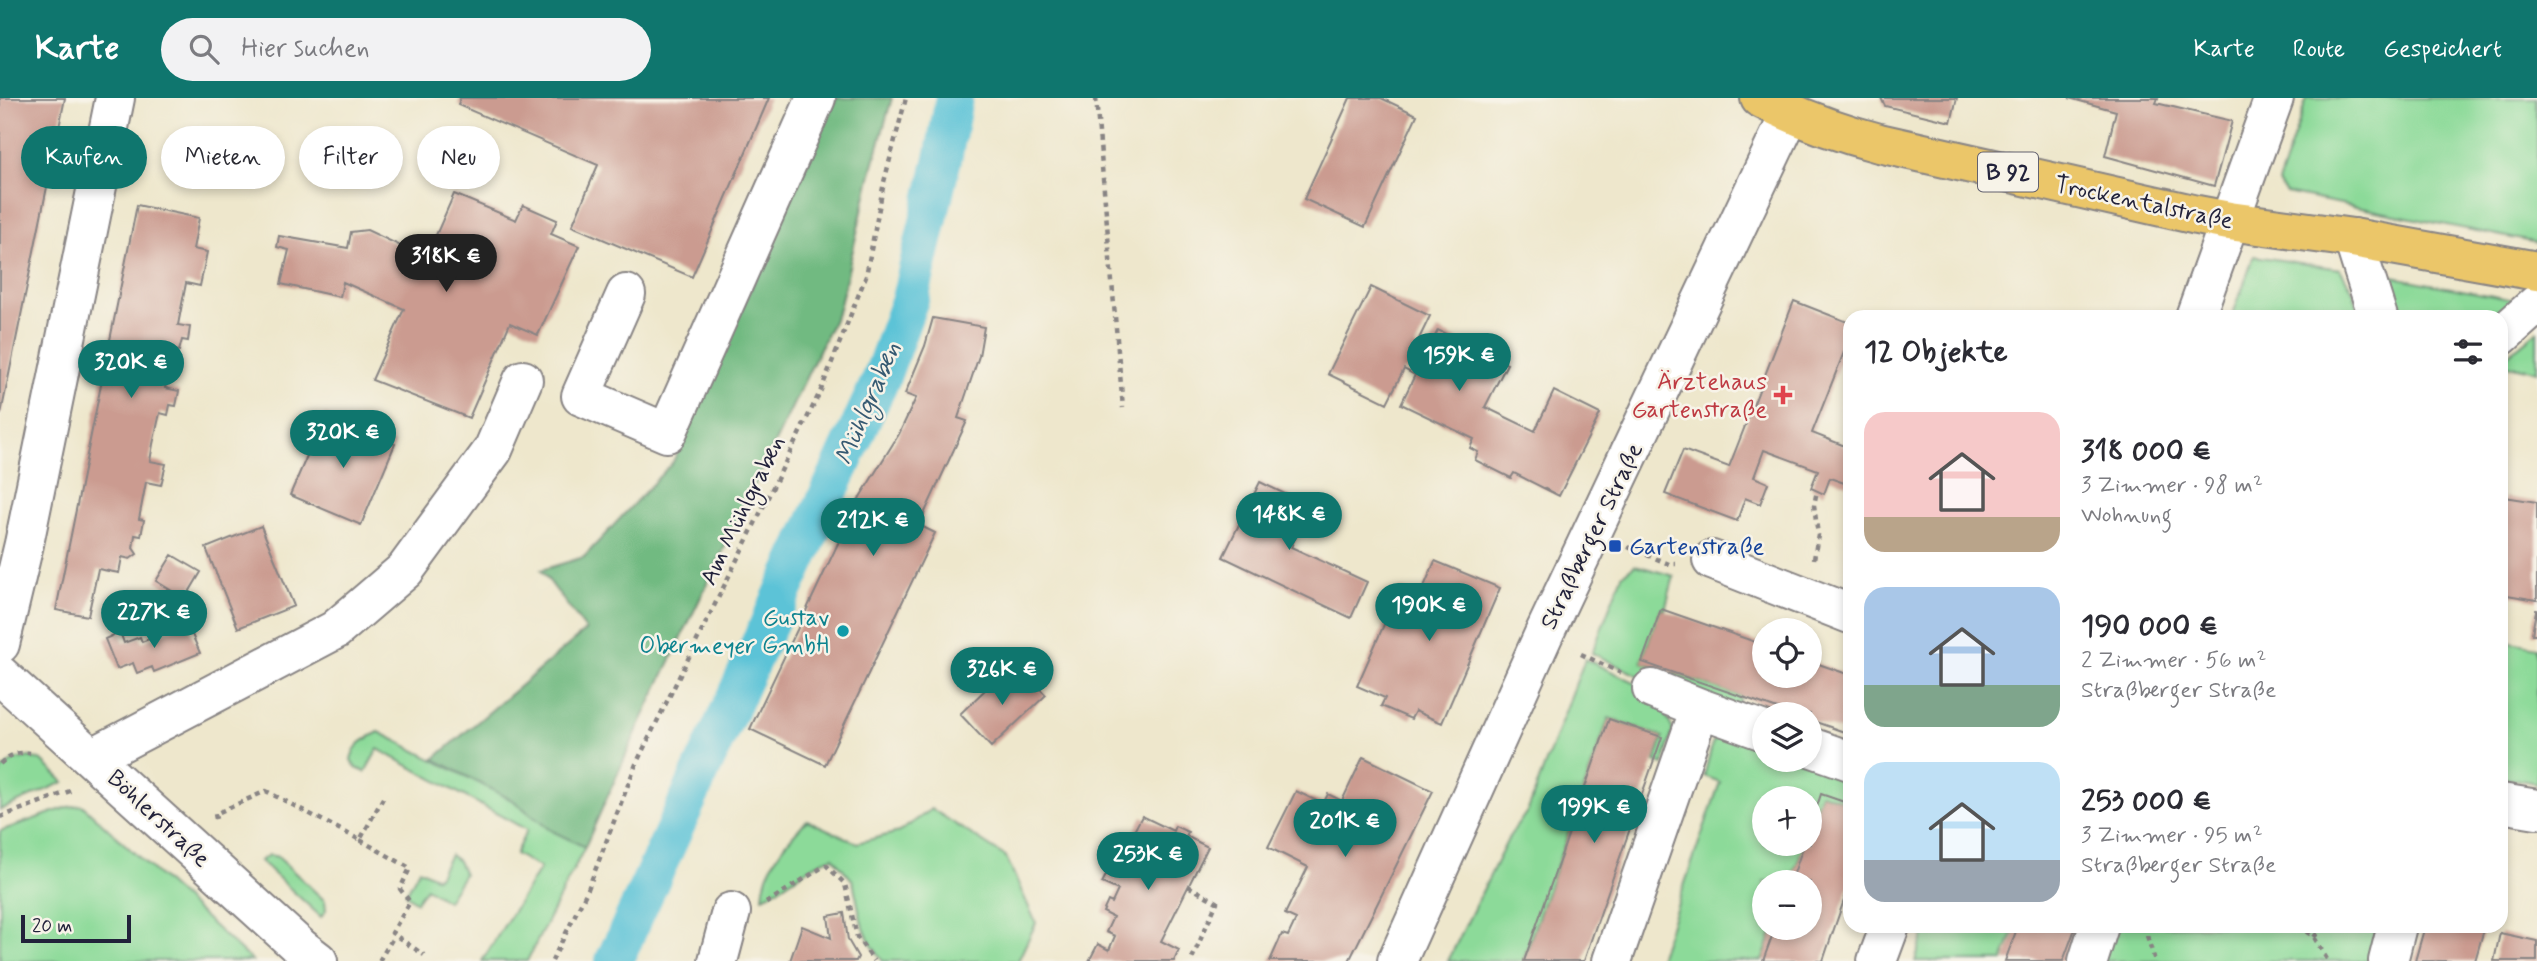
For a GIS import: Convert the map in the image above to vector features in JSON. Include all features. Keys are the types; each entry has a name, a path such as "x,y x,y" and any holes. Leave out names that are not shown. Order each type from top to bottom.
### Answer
{"main road":[{"name":"Trockentalstraße","path":"1786,102 1843,133 1893,146 2229,221 2353,238 2537,271"}],"street":[{"path":"0,643 22,554 115,98"},
{"path":"626,295 581,396 667,433 816,98"},
{"path":"2197,310 2274,98"},
{"name":"Straßberger Straße","path":"1397,961 1786,102"},
{"path":"2353,238 2376,310"},
{"path":"2508,330 2537,304"},
{"path":"85,773 335,630 405,570 493,450 523,380"},
{"path":"1712,560 1843,611"},
{"name":"Böhlerstraße","path":"0,675 85,773 318,961"},
{"path":"1653,689 1752,727"},
{"path":"1612,961 1700,708"},
{"path":"1822,751 1843,759"},
{"path":"2508,804 2537,809"},
{"path":"718,961 732,912"},
{"path":"1877,961 1887,933"},
{"path":"2088,961 2097,933"},
{"path":"2388,961 2395,933"}],"path":[{"name":"Am Mühlgraben","path":"552,961 587,889 636,764 821,390 866,276 884,182 906,98"},
{"path":"1096,98 1123,408"},
{"path":"1815,559 1818,535 1814,505 1817,491"},
{"path":"1629,547 1669,565 1712,560"},
{"path":"0,817 85,773"},
{"path":"211,825 216,819 215,814 266,791 410,868 400,889 410,902 379,961"},
{"path":"360,840 383,798"},
{"path":"732,912 762,905 826,865 845,884 858,937 874,961"},
{"path":"1188,886 1217,902 1191,961"},
{"path":"2146,933 2155,961"},
{"path":"2308,933 2314,937 2328,961"},
{"path":"2314,937 2318,933"},
{"path":"394,936 424,955"}],"green space":[{"path":"836,98 892,98 872,169 839,309 638,728 585,847 550,830 514,801 434,759 586,630 541,570 584,557 673,462"},
{"path":"2307,98 2537,98 2537,243 2286,193 2278,183"},
{"path":"2254,256 2340,269 2353,291 2359,310 2235,310"},
{"path":"2383,275 2515,300 2504,310 2397,310"},
{"path":"2537,331 2537,371 2508,365 2508,355"},
{"path":"1635,565 1674,576 1665,610 1661,609 1642,662 1661,669 1653,683 1592,653 1622,575"},
{"path":"2508,641 2537,647 2537,783 2508,778"},
{"path":"1585,659 1641,685 1665,713 1673,730 1663,765 1655,762 1663,737 1609,718 1523,961 1448,961 1509,837 1528,810"},
{"path":"1674,673 1741,696 1736,709 1671,687"},
{"path":"379,732 514,801 550,830 585,847 527,961 482,961 540,868 515,854 527,830 378,749 365,772 356,768 351,760 355,749 361,742"},
{"path":"1719,732 1752,741 1752,772 1822,772 1822,764 1843,772 1843,801 1822,793 1822,786 1752,786 1752,856 1800,856 1794,870 1752,870 1752,940 1770,940 1762,961 1658,961 1720,782 1704,776 1713,742"},
{"path":"30,757 42,761 64,782 0,810 0,771 14,760"},
{"path":"82,805 252,961 0,961 0,831 68,807"},
{"path":"932,809 1006,857 1036,923 1018,961 883,961 862,924 853,881 833,857 814,865 763,897 767,875 772,865 807,820 857,843 899,832"},
{"path":"269,855 278,857 325,901 326,910 321,917 260,861"},
{"path":"450,855 458,861 464,874 447,901 426,888 416,902 406,894 419,869 437,878"},
{"path":"1925,933 2013,933 2003,961 1915,961"},
{"path":"2108,933 2376,933 2369,961 2098,961"}],"building":[{"path":"0,98 65,98 59,126 21,126 21,189 47,189 0,414"},
{"path":"460,98 769,98 692,277 572,226 598,165 458,105"},
{"path":"1350,98 1381,98 1417,115 1365,227 1304,199"},
{"path":"1881,98 1957,98 1951,122 1885,106"},
{"path":"2069,98 2158,98 2156,103 2232,121 2214,186 2105,156 2116,111"},
{"path":"454,194 516,220 523,205 557,220 551,234 579,246 538,335 510,323 469,418 372,380 404,309 343,282 340,297 281,284 289,250 277,247 279,236 348,248 351,232 367,230 426,258"},
{"path":"137,205 199,218 193,249 207,252 200,286 186,283 178,325 190,327 188,341 182,340 179,351 173,350 165,388 179,391 176,406 170,405 168,415 160,413 153,444 150,461 166,464 161,485 146,482 139,519 144,520 141,536 135,535 133,548 137,554 130,559 122,557 119,573 98,569 88,616 56,610"},
{"path":"1371,287 1430,316 1415,347 1427,352 1438,330 1507,364 1485,407 1535,431 1554,391 1600,414 1559,496 1514,473 1511,478 1475,460 1478,452 1470,448 1474,439 1401,404 1415,375 1404,369 1387,403 1328,374"},
{"path":"1794,301 1843,320 1843,355 1812,433 1843,445 1843,483 1830,478 1824,494 1811,488 1818,470 1764,450 1754,477 1768,483 1760,504 1745,498 1737,521 1665,494 1683,450 1729,467"},
{"name":"Gustav Obermeyer GmbH","path":"933,318 984,327 979,356 958,418 967,421 919,525 935,533 825,765 750,729 860,497 899,434 916,398 905,394 925,346"},
{"path":"325,414 395,444 361,525 290,495"},
{"path":"1260,482 1310,506 1291,547 1367,582 1351,618 1223,557"},
{"path":"2508,497 2537,502 2537,600 2508,595"},
{"path":"261,526 294,606 238,628 206,548"},
{"path":"172,555 201,572 185,599 156,581"},
{"path":"1435,561 1500,588 1442,723 1415,711 1411,719 1381,706 1385,698 1357,686 1400,588 1420,596"},
{"path":"1661,609 1752,641 1752,688 1822,688 1822,665 1843,673 1843,732 1822,724 1822,702 1757,702 1642,662"},
{"path":"2536,610 2537,634 2532,634"},
{"path":"187,623 200,653 154,672 152,667 137,673 133,663 117,669 105,639 120,632 124,643 140,637 142,642"},
{"path":"1008,668 1025,687 1032,681 1046,695 991,747 960,714"},
{"path":"1609,719 1662,737 1584,961 1524,961"},
{"path":"1363,757 1433,791 1349,961 1270,961 1282,934 1288,936 1296,919 1285,914 1308,867 1268,847 1296,791 1323,804 1328,794 1342,801"},
{"path":"1822,794 1843,802 1843,903 1823,961 1763,961 1771,940 1822,940 1822,870 1795,870 1800,856 1822,856"},
{"path":"1142,816 1173,831 1175,826 1188,832 1186,836 1208,847 1161,941 1179,950 1174,961 1089,961 1098,944 1109,950 1115,936 1106,932 1113,917 1103,912 1108,901 1112,903 1118,890 1102,883 1123,842 1138,849 1143,838 1133,833"},
{"path":"844,913 848,940 858,957 856,961 790,961 802,926 831,938 828,916"},
{"path":"2015,933 2073,933 2063,961 2005,961"},
{"path":"2423,933 2483,933 2475,961 2415,961"},
{"path":"2500,933 2537,941 2537,961 2494,961"}],"waterway":[{"name":"Mühlgraben","path":"614,961 881,379 910,299 944,154 954,98"}],"place":[{"name":"Ärztehaus Gartenstraße","path":"1783,395"},
{"name":"Gartenstraße","path":"1615,546"},
{"name":"Gustav Obermeyer GmbH","path":"843,631"}]}
